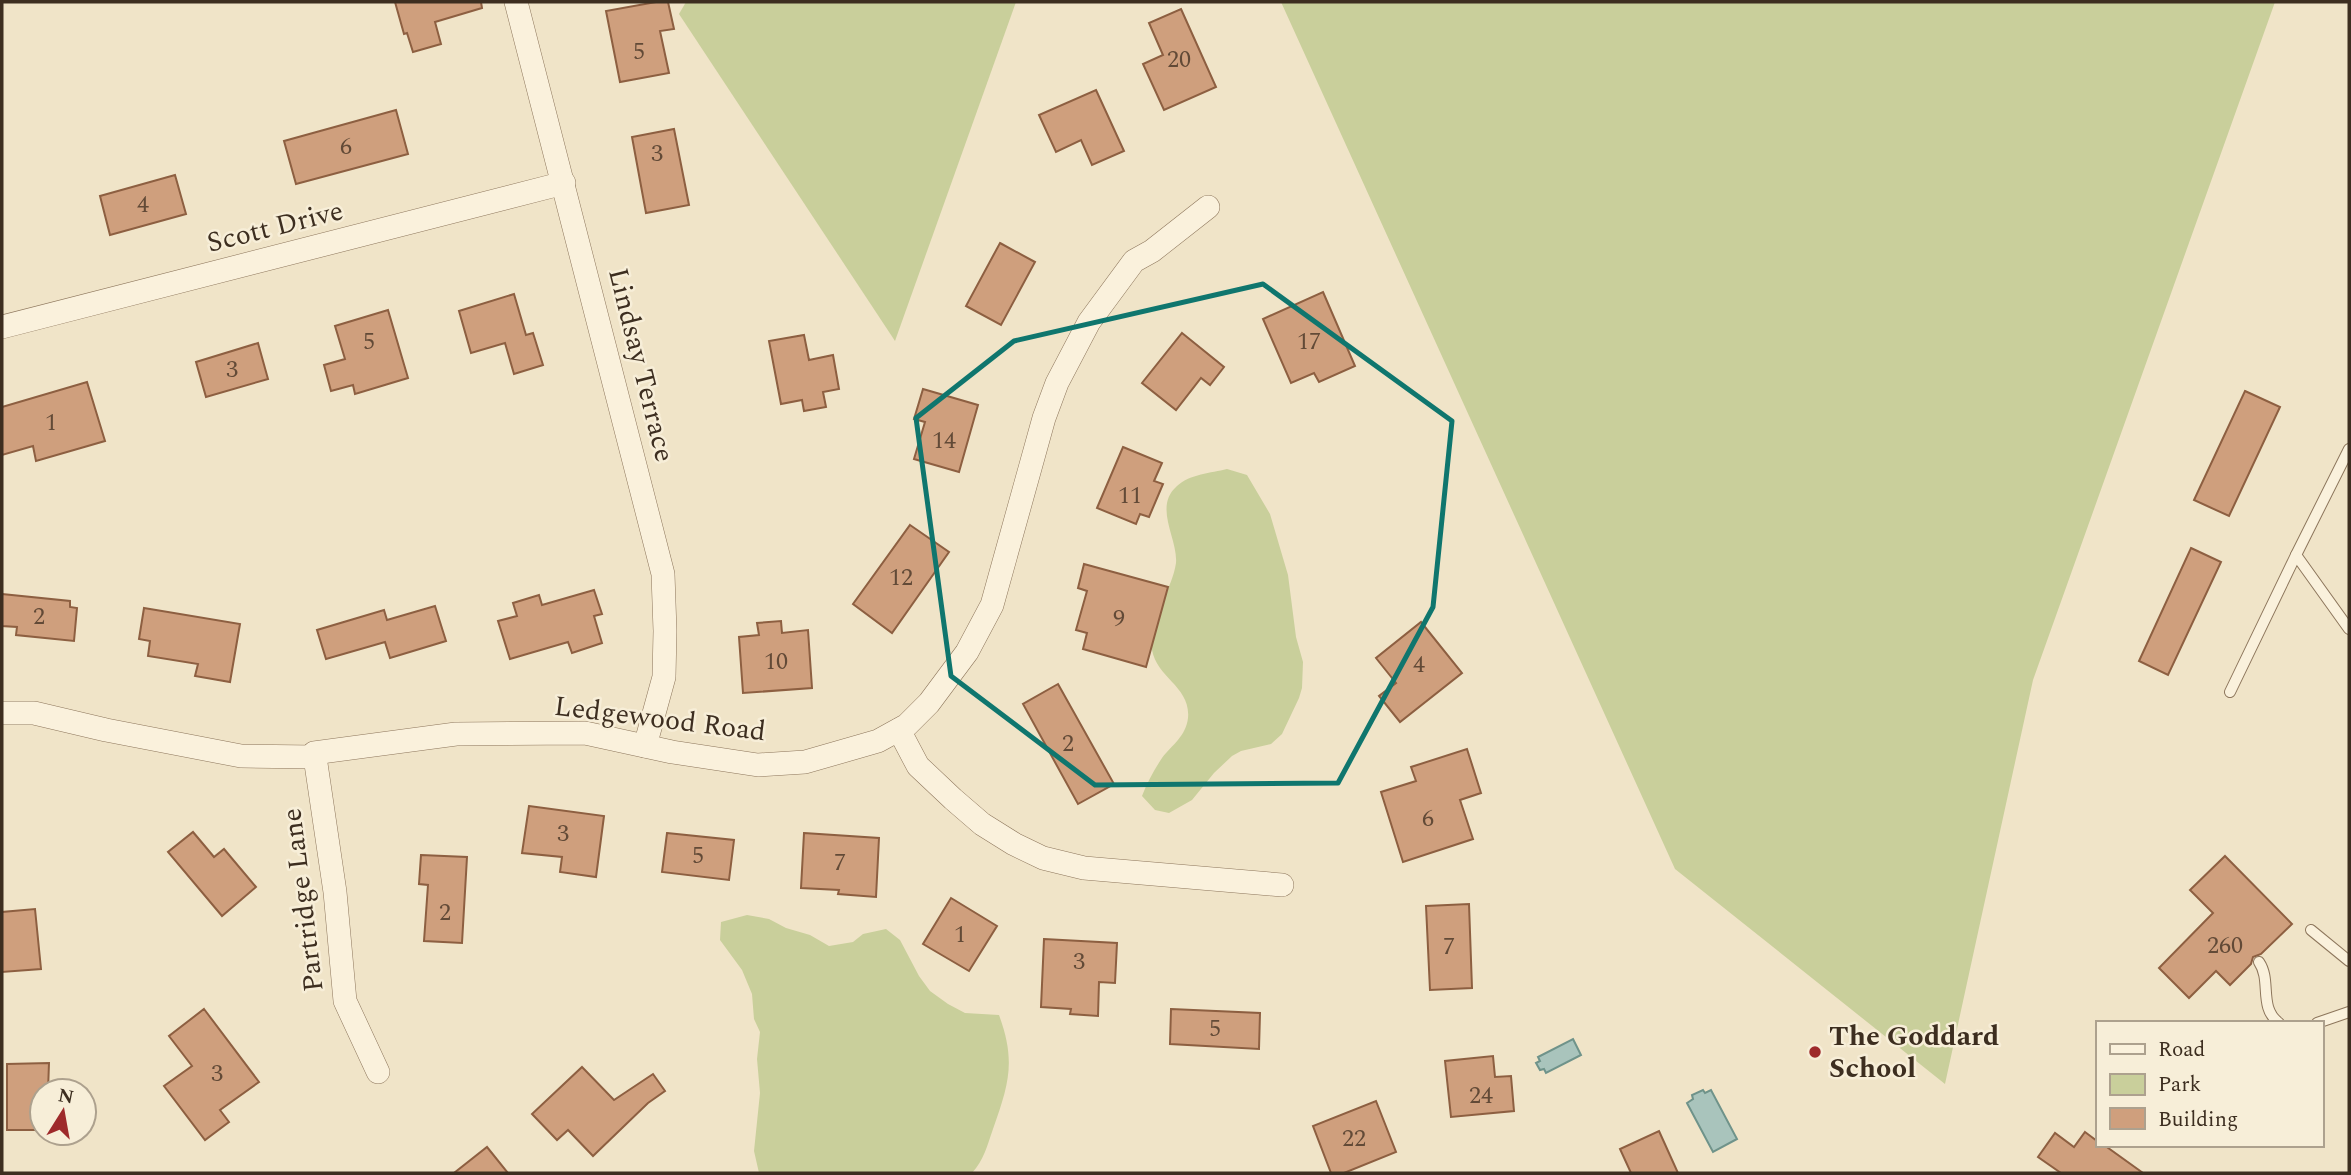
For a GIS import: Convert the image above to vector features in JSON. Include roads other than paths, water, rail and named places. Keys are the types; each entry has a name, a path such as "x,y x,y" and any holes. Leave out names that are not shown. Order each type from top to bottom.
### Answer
{"street":[{"name":"Lindsay Terrace","path":"516,2 663,574 666,631 664,677 645,746"},
{"name":"Scott Drive","path":"2,327 564,183"},
{"name":"Ledgewood Road","path":"2,713 34,713 241,756 315,757 314,753 456,734 585,733 708,758 758,765 805,762 878,741 907,725 929,704 967,652 992,605 1044,418 1057,383 1089,323 1134,261 1152,251 1208,206"},
{"path":"899,730 918,766 953,799 982,824 1043,858 1084,868 1282,885"},
{"name":"Partridge Lane","path":"315,757 335,892 345,1001 378,1072"}],"lane":[{"path":"2230,692 2349,449"},
{"path":"2296,555 2349,629"},
{"path":"2311,930 2349,961"},
{"path":"2259,962 2266,979 2267,1007 2277,1021"},
{"path":"2323,1021 2349,1012"}],"water":[{"path":"1573,1039 1581,1055 1546,1073 1544,1069 1540,1070 1536,1063 1540,1061 1538,1057"},
{"path":"1703,1090 1705,1093 1711,1090 1737,1139 1713,1152 1687,1103 1693,1099 1692,1095"}],"place":[{"name":"The Goddard School","path":"1815,1052"}]}
